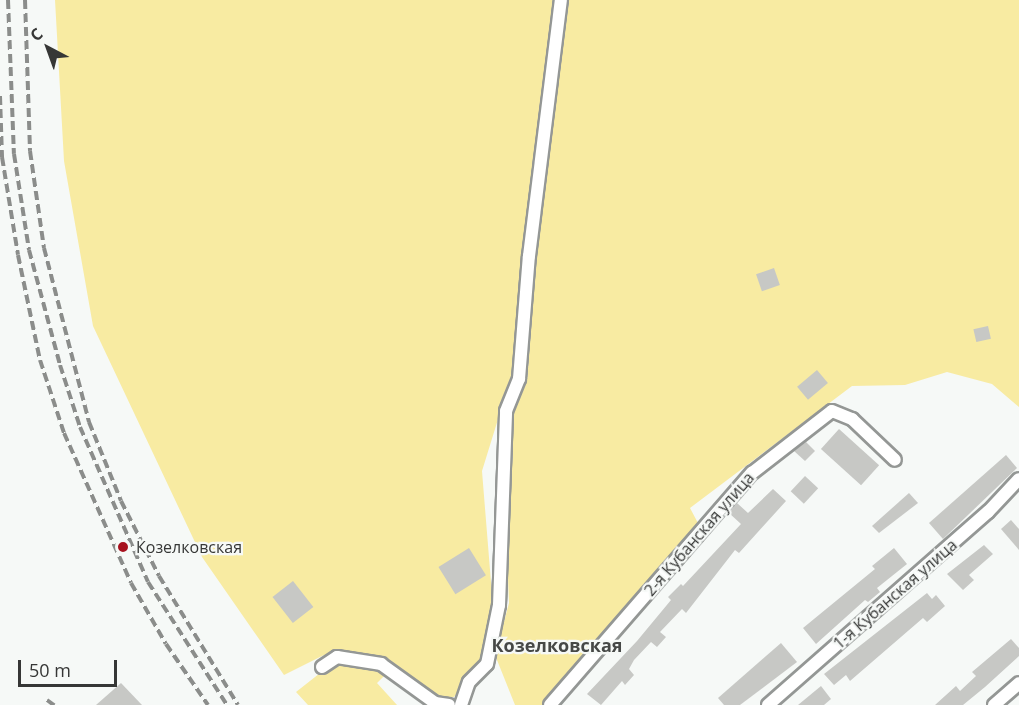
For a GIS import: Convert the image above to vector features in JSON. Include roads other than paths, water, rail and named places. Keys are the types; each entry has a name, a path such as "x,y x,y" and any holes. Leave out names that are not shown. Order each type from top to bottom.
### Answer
{"street":[{"path":"461,705 469,682 487,664 499,605 506,411 519,379 529,256 561,0"},
{"name":"2-я Кубанская улица","path":"550,705 752,473 832,411 852,419 896,460"},
{"name":"1-я Кубанская улица","path":"768,705 988,512 1019,479"},
{"path":"322,667 337,657 381,664 435,703 449,705"},
{"path":"994,705 1019,683"}],"railway":[{"path":"8,0 14,154 29,250 60,365 80,427 148,582 227,705"},
{"path":"25,0 30,151 44,248 89,422 121,501 159,576 238,705"},
{"path":"0,96 2,157 18,255 40,360 64,433 131,583 166,644 208,705"},
{"path":"47,700 54,705"}],"place":[{"name":"Козелковская","path":"123,547"}],"district":[{"name":"Козелковская","path":"557,645"}]}
